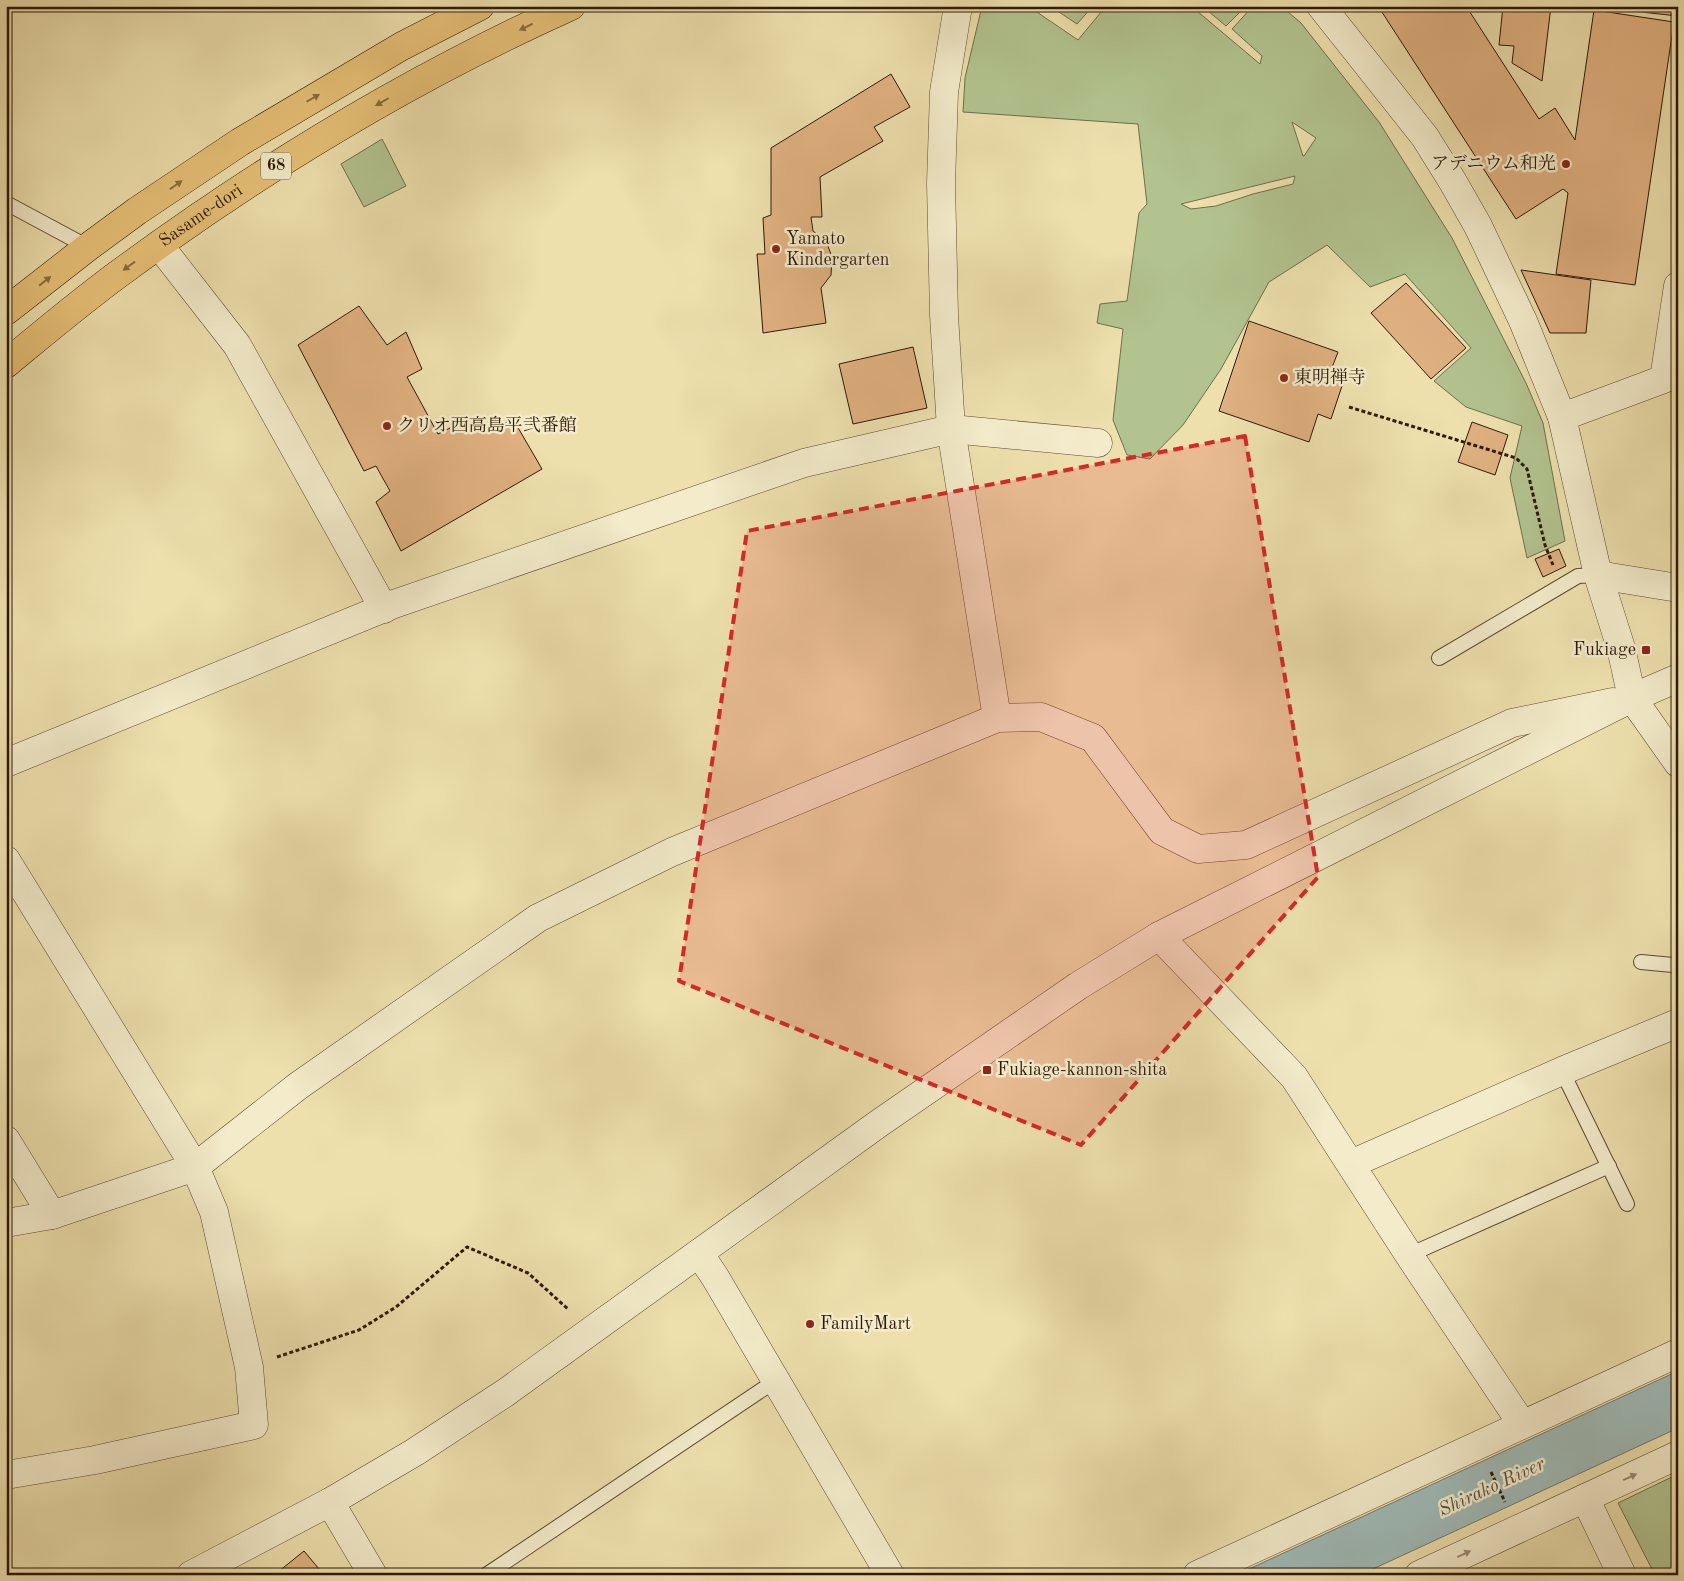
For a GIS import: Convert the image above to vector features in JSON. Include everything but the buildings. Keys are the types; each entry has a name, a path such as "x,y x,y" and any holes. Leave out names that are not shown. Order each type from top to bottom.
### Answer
{"main road":[{"name":"68","path":"6,311 88,247 188,176 262,128 402,46 480,6"},
{"name":"Sasame-dori","path":"6,364 126,268 270,170 423,79 570,6"}],"street":[{"path":"958,6 944,92 941,183 944,315 951,429 997,718"},
{"path":"1321,6 1425,137 1478,226 1523,321 1562,416 1598,575 1621,648 1632,698 1678,762"},
{"path":"159,245 237,345 384,609"},
{"path":"1562,416 1664,379 1678,286"},
{"path":"6,763 384,609 804,462 951,429 1098,443"},
{"path":"1598,575 1678,588"},
{"path":"191,1575 330,1502 415,1452 592,1331 870,1130 1062,997 1159,936 1632,698 1678,678"},
{"path":"6,1222 52,1215 195,1167 298,1086 538,918 672,852 997,718 1041,717 1093,738 1162,831 1198,848 1246,845 1512,723 1632,698"},
{"path":"6,860 195,1167 214,1212 249,1367 254,1425 95,1460 6,1475"},
{"path":"1159,936 1294,1077 1409,1256 1522,1424"},
{"path":"1351,1164 1562,1071 1678,1023"},
{"path":"6,1140 52,1215"},
{"path":"699,1253 890,1575"},
{"path":"1197,1575 1678,1353"},
{"path":"1420,1575 1678,1455"},
{"path":"1585,1498 1622,1575"},
{"path":"330,1502 373,1575"}],"lane":[{"path":"6,203 88,247"},
{"path":"1439,658 1578,576 1598,575"},
{"path":"1641,962 1678,967"},
{"path":"1562,1071 1627,1204"},
{"path":"1409,1256 1609,1166"},
{"path":"486,1575 775,1381"}],"path":[{"path":"1349,407 1516,458 1528,469 1545,545 1554,569"},
{"path":"249,1367 359,1330 396,1307 467,1247 528,1273 592,1331"},
{"path":"1487,1464 1506,1505"}],"highlighted area":[{"path":"1245,436 1318,877 1081,1145 679,981 747,531"}],"green space":[{"path":"982,6 1028,6 1078,40 1106,6 1191,6 1260,64 1262,56 1232,29 1253,6 1281,6 1301,23 1379,122 1452,238 1526,383 1543,423 1565,541 1527,558 1510,478 1522,426 1466,407 1434,381 1471,348 1405,274 1370,287 1327,245 1269,282 1221,369 1183,425 1150,459 1127,455 1113,420 1123,329 1097,323 1100,304 1127,301 1139,213 1147,204 1138,124 963,112 965,78","holes":["1292,122 1316,138 1304,156 1303,156","1295,176 1293,184 1216,206 1191,209 1181,204"]},
{"path":"1050,6 1093,6 1077,24"},
{"path":"1202,6 1246,6 1226,26"},
{"path":"382,139 406,186 364,207 341,164"},
{"path":"1678,1474 1678,1575 1655,1575 1618,1503"}],"water":[{"name":"Shirako River","path":"1678,1371 1678,1428 1360,1575 1236,1575"}],"place":[{"name":"アデニウム和光","path":"1566,164"},
{"name":"Yamato Kindergarten","path":"776,249"},
{"name":"東明禅寺","path":"1284,378"},
{"name":"クリオ西高島平弐番館","path":"387,426"},
{"name":"Fukiage","path":"1646,650"},
{"name":"Fukiage-kannon-shita","path":"987,1070"},
{"name":"FamilyMart","path":"810,1324"}]}
